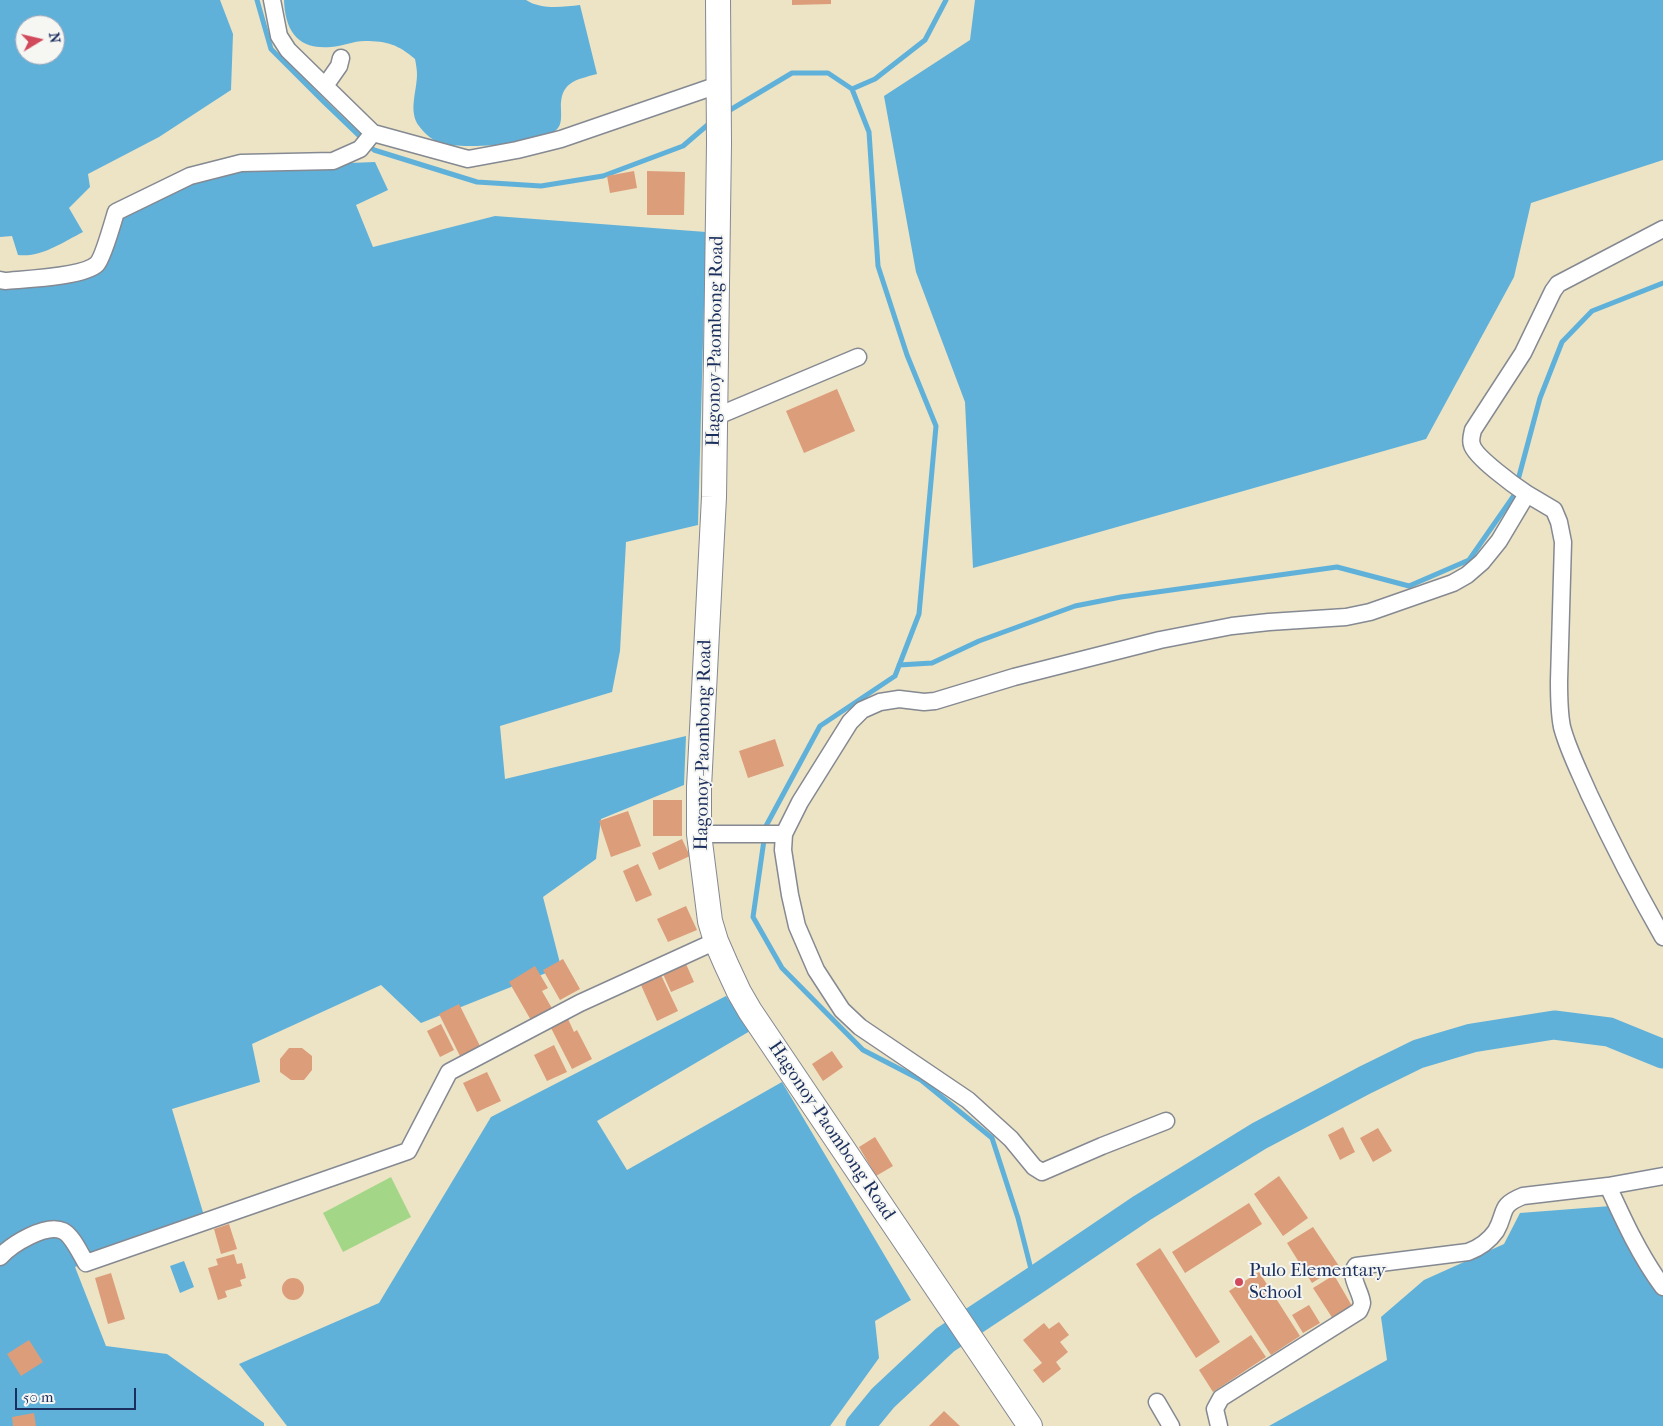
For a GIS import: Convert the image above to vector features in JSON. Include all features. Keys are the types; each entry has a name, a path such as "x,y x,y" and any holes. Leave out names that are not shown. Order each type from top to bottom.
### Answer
{"main road":[{"name":"Hagonoy-Paombong Road","path":"718,0 719,144 714,497 699,787 699,834 710,920 716,941 750,1012 1030,1426"}],"street":[{"path":"272,0 279,36 288,50 373,135 468,159 517,150 561,139 718,91"},
{"path":"325,86 339,66 341,58"},
{"path":"0,280 66,274 91,267 98,263 109,237 116,212 190,176 241,163 333,161 360,149 373,135"},
{"path":"1663,228 1558,284 1523,352 1473,430 1471,439 1472,447 1477,454 1527,494 1554,510 1559,522 1563,542 1559,681 1562,727 1573,758 1607,833 1637,892 1663,937"},
{"path":"715,417 858,357"},
{"path":"776,834 800,802 850,722 862,710 880,702 898,699 924,702 935,701 1014,677 1178,636 1260,623 1346,616 1370,612 1453,583 1467,575 1482,562 1499,541 1527,494"},
{"path":"699,834 776,834"},
{"path":"776,834 783,850 790,894 798,926 816,970 842,1010 860,1027 968,1100 1010,1139 1039,1170 1042,1172 1166,1121"},
{"path":"0,1257 22,1239 54,1229 65,1231 86,1263 408,1151 449,1072 580,1003 716,941"},
{"path":"1218,1426 1215,1409 1221,1398 1359,1311 1362,1304 1354,1275 1356,1266 1468,1252 1485,1244 1496,1231 1505,1208 1512,1201 1524,1196 1608,1186 1663,1176"},
{"path":"1608,1186 1637,1248 1663,1287"},
{"path":"1157,1402 1171,1426"}],"green space":[{"path":"391,1177 411,1217 343,1252 323,1213"}],"water":[{"path":"0,0 220,0 233,34 231,90 159,137 88,174 90,187 69,208 83,232 43,252 27,255 18,255 12,236 0,237"},
{"path":"284,0 526,0 545,7 580,5 597,74 582,78 566,88 561,100 560,124 550,134 522,142 485,146 443,144 427,135 419,126 414,114 417,74 415,59 398,47 380,42 361,41 331,47 320,47 302,42 287,21"},
{"path":"975,0 1663,0 1663,160 1531,203 1514,277 1426,439 973,568 965,402 916,272 884,96 970,40"},
{"path":"375,162 388,190 356,205 373,247 495,216 706,232 698,525 626,542 620,651 612,692 500,726 505,779 686,736 684,785 601,819 596,859 543,897 561,967 421,1023 381,985 252,1044 260,1082 172,1109 205,1219 75,1267 106,1346 167,1354 264,1423 264,1426 0,1426 0,284 91,276 119,218 181,186 243,167"},
{"path":"726,996 750,1031 597,1121 627,1170 782,1082 911,1300 875,1321 879,1358 830,1426 287,1426 239,1364 379,1303 491,1117"},
{"path":"1611,1206 1663,1294 1663,1426 1269,1426 1387,1360 1381,1317 1424,1280 1504,1244 1520,1213"},
{"path":"184,1261 194,1287 180,1293 170,1266"}],"building":[{"path":"792,0 831,0 831,4 792,5"},
{"path":"634,171 637,188 610,193 607,176"},
{"path":"647,171 685,172 684,215 647,215"},
{"path":"837,389 855,431 804,453 786,411"},
{"path":"775,739 784,766 748,778 739,751"},
{"path":"653,800 682,800 682,836 653,836"},
{"path":"628,811 641,846 611,857 599,821"},
{"path":"682,839 690,856 659,870 652,853"},
{"path":"638,864 652,895 636,902 623,871"},
{"path":"686,906 697,930 668,942 657,919"},
{"path":"563,959 580,989 560,1000 543,970"},
{"path":"686,964 694,982 671,992 663,974"},
{"path":"535,966 548,988 542,991 553,1010 532,1022 509,982"},
{"path":"661,975 678,1011 657,1021 641,985"},
{"path":"459,1004 481,1048 461,1058 439,1014"},
{"path":"568,1019 574,1032 577,1030 592,1059 572,1069 551,1028"},
{"path":"441,1024 454,1050 440,1057 427,1031"},
{"path":"554,1045 567,1072 547,1081 534,1055"},
{"path":"289,1048 302,1048 312,1056 312,1070 304,1080 291,1080 280,1072 280,1059"},
{"path":"832,1051 843,1067 823,1081 812,1064"},
{"path":"487,1072 501,1101 477,1112 463,1083"},
{"path":"1343,1127 1355,1152 1340,1160 1328,1135"},
{"path":"1378,1128 1392,1151 1373,1162 1360,1138"},
{"path":"875,1137 893,1166 876,1176 859,1147"},
{"path":"1279,1176 1308,1218 1283,1236 1254,1194"},
{"path":"1249,1203 1262,1224 1185,1273 1172,1252"},
{"path":"229,1224 237,1249 221,1254 214,1229"},
{"path":"1313,1227 1339,1266 1312,1283 1287,1243"},
{"path":"1160,1248 1220,1342 1196,1358 1136,1264"},
{"path":"234,1254 237,1264 242,1263 246,1278 240,1280 242,1286 225,1291 227,1297 218,1300 208,1268 218,1265 216,1259"},
{"path":"1259,1272 1300,1336 1271,1355 1229,1291"},
{"path":"111,1273 125,1319 108,1324 95,1278"},
{"path":"1334,1275 1352,1306 1333,1319 1313,1288"},
{"path":"293,1278 303,1285 304,1289 297,1299 293,1300 283,1293 282,1289 289,1279"},
{"path":"1309,1305 1320,1323 1303,1333 1292,1315"},
{"path":"1059,1322 1069,1335 1060,1342 1068,1352 1056,1362 1061,1369 1043,1383 1033,1370 1042,1363 1023,1340 1044,1323 1049,1329"},
{"path":"1251,1335 1266,1357 1213,1392 1199,1370"},
{"path":"29,1340 43,1362 21,1376 7,1354"},
{"path":"944,1411 960,1426 929,1426"},
{"path":"34,1413 36,1426 13,1426 12,1417"}],"waterway":[{"path":"257,0 271,49 374,150 477,182 541,186 603,176 683,146 711,122"},
{"path":"852,89 875,79 925,40 946,0"},
{"path":"725,113 792,73 828,73 852,89 869,132 878,266 907,355 936,426 919,614 895,676 820,726 766,826 753,917 782,968 863,1050 921,1080 992,1138 1018,1218 1034,1281"},
{"path":"1518,480 1540,398 1562,342 1592,311 1663,283"},
{"path":"899,665 932,663 979,641 1075,606 1121,597 1337,567 1409,586 1469,560 1515,494"},
{"path":"860,1426 883,1398 945,1340 1142,1208 1259,1136 1418,1054 1472,1038 1554,1025 1609,1032 1663,1054"}],"place":[{"name":"Pulo Elementary School","path":"1239,1282"}]}
